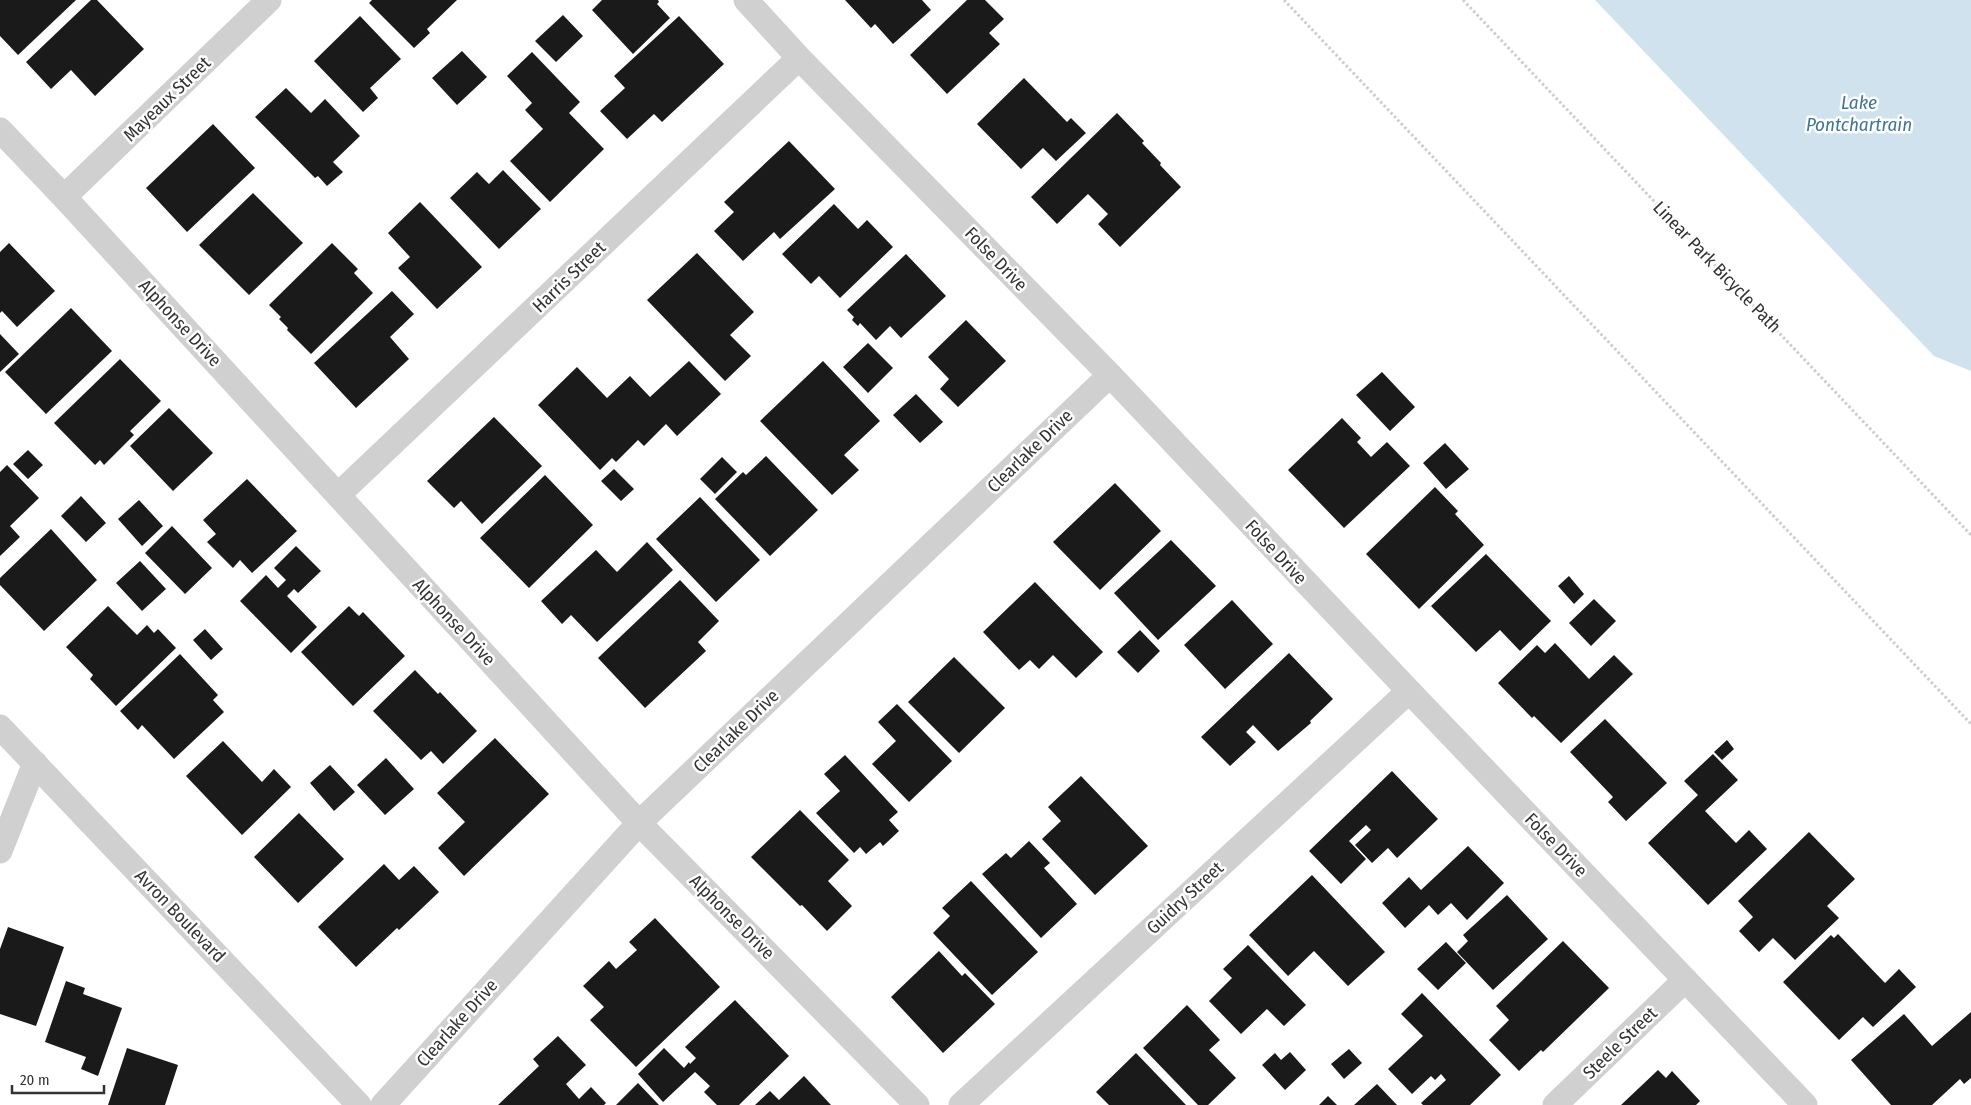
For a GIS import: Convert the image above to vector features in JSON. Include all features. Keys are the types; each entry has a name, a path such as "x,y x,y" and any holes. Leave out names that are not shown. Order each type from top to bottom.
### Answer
{"street":[{"name":"Mayeaux Street","path":"64,197 269,0"},
{"name":"Folse Drive","path":"746,0 799,58 1110,375 1805,1105"},
{"name":"Harris Street","path":"338,496 799,58"},
{"name":"Alphonse Drive","path":"0,130 64,197 639,823 917,1105"},
{"name":"Clearlake Drive","path":"383,1105 639,823 1110,375"},
{"name":"Guidry Street","path":"961,1105 1409,691"},
{"name":"Avron Boulevard","path":"0,727 359,1105"},
{"path":"0,851 35,763"},
{"name":"Steele Street","path":"1555,1105 1685,980"}],"path":[{"path":"1284,0 1971,724"},
{"name":"Linear Park Bicycle Path","path":"1463,0 1971,535"}],"water":[{"name":"Lake Pontchartrain","path":"1595,0 1971,0 1971,371 1934,356"}],"building":[{"path":"0,0 76,0 18,55 0,36"},
{"path":"91,0 97,0 144,49 95,96 71,70 51,89 26,62"},
{"path":"372,0 457,0 427,29 430,33 414,48 369,3"},
{"path":"602,0 658,0 657,4 670,18 633,54 592,10"},
{"path":"845,0 922,0 931,10 893,44 875,24 871,28"},
{"path":"967,0 985,0 1004,19 989,33 1000,44 947,94 910,55"},
{"path":"563,15 583,36 556,62 535,41"},
{"path":"360,16 401,59 370,88 378,98 363,112 314,61"},
{"path":"679,16 724,64 662,122 654,114 627,139 600,111 625,88 614,76"},
{"path":"462,51 487,77 457,105 432,78"},
{"path":"532,52 580,102 569,113 604,149 550,202 510,161 543,129 525,110 532,103 507,76"},
{"path":"1024,78 1067,122 1071,118 1086,133 1056,161 1043,148 1021,169 977,124"},
{"path":"286,88 311,113 325,99 360,136 333,162 343,172 327,186 318,176 315,178 255,117"},
{"path":"1117,113 1144,141 1142,143 1181,187 1120,247 1098,224 1108,214 1088,194 1057,224 1031,197"},
{"path":"213,124 255,168 187,232 146,188"},
{"path":"789,141 835,189 780,239 774,232 743,261 714,231 734,212 724,202"},
{"path":"503,170 541,209 499,249 450,198 477,172 489,184"},
{"path":"253,193 303,243 249,295 199,245"},
{"path":"420,202 482,267 437,309 398,268 410,257 388,233"},
{"path":"834,204 858,229 867,220 893,247 840,298 819,276 811,284 782,254"},
{"path":"9,243 55,291 17,327 2,311 0,313 0,252"},
{"path":"332,243 358,269 354,273 373,293 311,354 287,330 288,328 279,319 281,317 269,305"},
{"path":"697,253 754,312 730,335 751,356 725,381 647,300"},
{"path":"906,254 946,296 901,338 890,326 876,340 860,323 858,326 852,320 854,317 847,310"},
{"path":"392,291 414,314 390,337 409,359 356,408 314,363"},
{"path":"71,308 112,351 46,414 5,372"},
{"path":"966,320 1006,361 958,407 940,389 949,379 928,357"},
{"path":"0,334 19,354 0,372"},
{"path":"868,343 893,368 868,393 843,367"},
{"path":"120,359 161,401 130,431 134,435 104,465 100,460 95,465 54,423"},
{"path":"689,361 721,394 677,436 666,424 644,446 638,440 616,462 612,458 600,470 538,405 577,367 607,398 630,376 650,397"},
{"path":"823,361 880,421 844,455 859,470 832,495 760,421"},
{"path":"1382,372 1415,407 1390,431 1356,395"},
{"path":"916,394 943,422 920,443 893,415"},
{"path":"169,408 213,453 173,491 130,446"},
{"path":"494,417 542,466 482,524 461,501 454,508 427,481"},
{"path":"1342,418 1361,438 1357,442 1371,457 1387,442 1410,466 1344,528 1288,470"},
{"path":"1445,443 1469,469 1446,489 1423,463"},
{"path":"28,450 43,465 28,479 13,464"},
{"path":"766,456 818,510 770,556 715,499 743,472 746,475"},
{"path":"722,457 737,472 715,494 700,479"},
{"path":"7,465 39,498 10,526 20,537 0,556 0,472"},
{"path":"614,469 634,489 621,501 601,481"},
{"path":"545,475 593,525 529,588 480,538"},
{"path":"247,479 297,531 252,573 240,560 233,568 207,542 216,534 203,520"},
{"path":"1115,483 1161,531 1100,590 1053,542"},
{"path":"1435,487 1458,511 1455,514 1484,545 1419,609 1366,554"},
{"path":"81,496 106,523 86,542 61,516"},
{"path":"700,497 760,560 716,602 656,539"},
{"path":"139,500 163,526 142,546 118,519"},
{"path":"172,526 212,568 185,594 145,553"},
{"path":"51,529 97,580 44,631 0,585 0,578"},
{"path":"1171,540 1216,586 1158,640 1114,593"},
{"path":"647,542 673,570 597,642 571,615 562,624 541,601 596,550 617,572"},
{"path":"296,546 321,571 298,593 294,589 287,596 317,627 291,653 240,601 266,575 278,588 286,580 274,568"},
{"path":"1486,554 1551,621 1520,651 1500,630 1476,652 1431,606"},
{"path":"140,561 166,589 142,611 116,583"},
{"path":"1569,576 1584,594 1574,604 1558,586"},
{"path":"680,580 719,621 698,642 706,651 645,708 598,658"},
{"path":"1035,582 1103,652 1076,678 1053,655 1039,669 1030,660 1019,670 983,632"},
{"path":"1594,599 1616,621 1591,646 1569,623"},
{"path":"1232,600 1273,644 1225,689 1184,645"},
{"path":"108,606 137,635 147,625 154,633 158,629 176,648 116,706 90,679 93,675 66,647"},
{"path":"349,606 359,616 363,612 405,656 353,706 301,652"},
{"path":"205,629 223,649 211,660 193,640"},
{"path":"1140,630 1160,651 1138,673 1117,652"},
{"path":"1555,643 1589,679 1614,655 1633,674 1561,743 1534,716 1532,718 1498,683 1537,645 1545,653"},
{"path":"1289,653 1333,699 1310,721 1311,723 1278,751 1253,725 1246,732 1256,742 1230,766 1201,737"},
{"path":"180,654 218,695 213,700 224,712 174,759 142,725 138,730 120,711"},
{"path":"954,657 1005,708 959,753 908,702"},
{"path":"415,670 438,694 440,692 477,731 443,764 431,751 421,760 373,711"},
{"path":"897,704 952,761 909,802 872,764 896,741 878,722"},
{"path":"1605,719 1667,783 1626,821 1608,802 1613,797 1570,752"},
{"path":"495,738 549,794 464,876 438,848 465,822 437,793"},
{"path":"1727,740 1734,749 1722,760 1714,752"},
{"path":"223,741 262,782 274,769 291,787 242,835 186,776"},
{"path":"1713,754 1738,780 1705,811 1736,843 1749,830 1767,849 1708,905 1648,843 1698,795 1684,781"},
{"path":"845,755 898,812 889,820 899,831 883,846 880,842 866,854 860,847 854,853 816,813 840,791 824,774"},
{"path":"386,758 414,789 385,815 357,785"},
{"path":"330,765 355,792 334,811 310,783"},
{"path":"1392,771 1438,819 1397,858 1388,848 1372,863 1355,845 1371,830 1366,825 1349,841 1366,859 1341,884 1309,851"},
{"path":"1081,776 1148,846 1095,895 1042,839 1061,821 1048,807"},
{"path":"800,810 849,860 828,881 852,906 827,931 751,857"},
{"path":"299,813 344,859 298,903 254,857"},
{"path":"1809,832 1855,879 1827,906 1839,918 1795,960 1773,938 1759,952 1739,931 1753,917 1738,901"},
{"path":"1029,841 1050,863 1044,868 1077,904 1041,938 982,874 1006,853 1011,858"},
{"path":"1468,846 1504,883 1467,920 1451,903 1438,915 1429,905 1405,928 1382,903 1409,877 1421,890"},
{"path":"384,864 399,880 414,866 439,892 356,967 318,927"},
{"path":"1312,875 1385,952 1348,986 1314,951 1288,976 1249,935"},
{"path":"971,881 1038,952 992,995 933,933 950,916 942,908"},
{"path":"1507,895 1548,939 1493,990 1457,952 1468,941 1463,935"},
{"path":"655,918 720,987 636,1067 590,1020 604,1007 583,986 609,961 616,969 637,950 629,942"},
{"path":"8,927 64,947 36,1026 0,1014 0,949"},
{"path":"1838,934 1885,983 1899,969 1916,987 1873,1027 1863,1017 1839,1040 1783,982 1831,935 1834,938"},
{"path":"1563,941 1609,988 1543,1052 1541,1050 1519,1071 1489,1040 1509,1020 1496,1006"},
{"path":"1446,942 1466,963 1438,990 1417,969"},
{"path":"1248,945 1306,1005 1284,1026 1267,1009 1241,1034 1209,1001 1232,978 1223,969"},
{"path":"939,951 962,976 965,973 995,1004 943,1053 891,997"},
{"path":"66,981 85,988 83,994 122,1008 98,1076 81,1069 86,1057 45,1042"},
{"path":"1422,993 1501,1075 1470,1105 1423,1105 1421,1103 1446,1080 1441,1074 1435,1080 1431,1076 1412,1094 1388,1069 1423,1036 1401,1014"},
{"path":"735,1000 789,1056 739,1105 717,1105 704,1092 710,1086 695,1072 663,1102 638,1074 664,1048 684,1068 689,1062 690,1064 696,1058 685,1047"},
{"path":"1187,1005 1220,1040 1209,1050 1236,1078 1208,1105 1198,1105 1143,1048"},
{"path":"1971,1012 1971,1078 1964,1084 1960,1079 1932,1105 1891,1105 1851,1060 1904,1014 1932,1046"},
{"path":"558,1036 586,1065 566,1084 579,1099 591,1087 606,1103 604,1105 498,1105 539,1066 533,1059"},
{"path":"127,1048 178,1065 165,1105 108,1105"},
{"path":"1349,1049 1362,1063 1344,1079 1331,1064"},
{"path":"1290,1052 1306,1070 1285,1090 1262,1065 1275,1053 1281,1060"},
{"path":"1136,1053 1186,1105 1109,1105 1096,1092"},
{"path":"1658,1070 1666,1078 1672,1071 1700,1101 1696,1105 1621,1105"},
{"path":"804,1076 831,1105 755,1105 770,1091 779,1100"},
{"path":"638,1083 659,1105 616,1105"},
{"path":"1377,1084 1397,1105 1354,1105"},
{"path":"1328,1096 1337,1105 1319,1105"}]}
